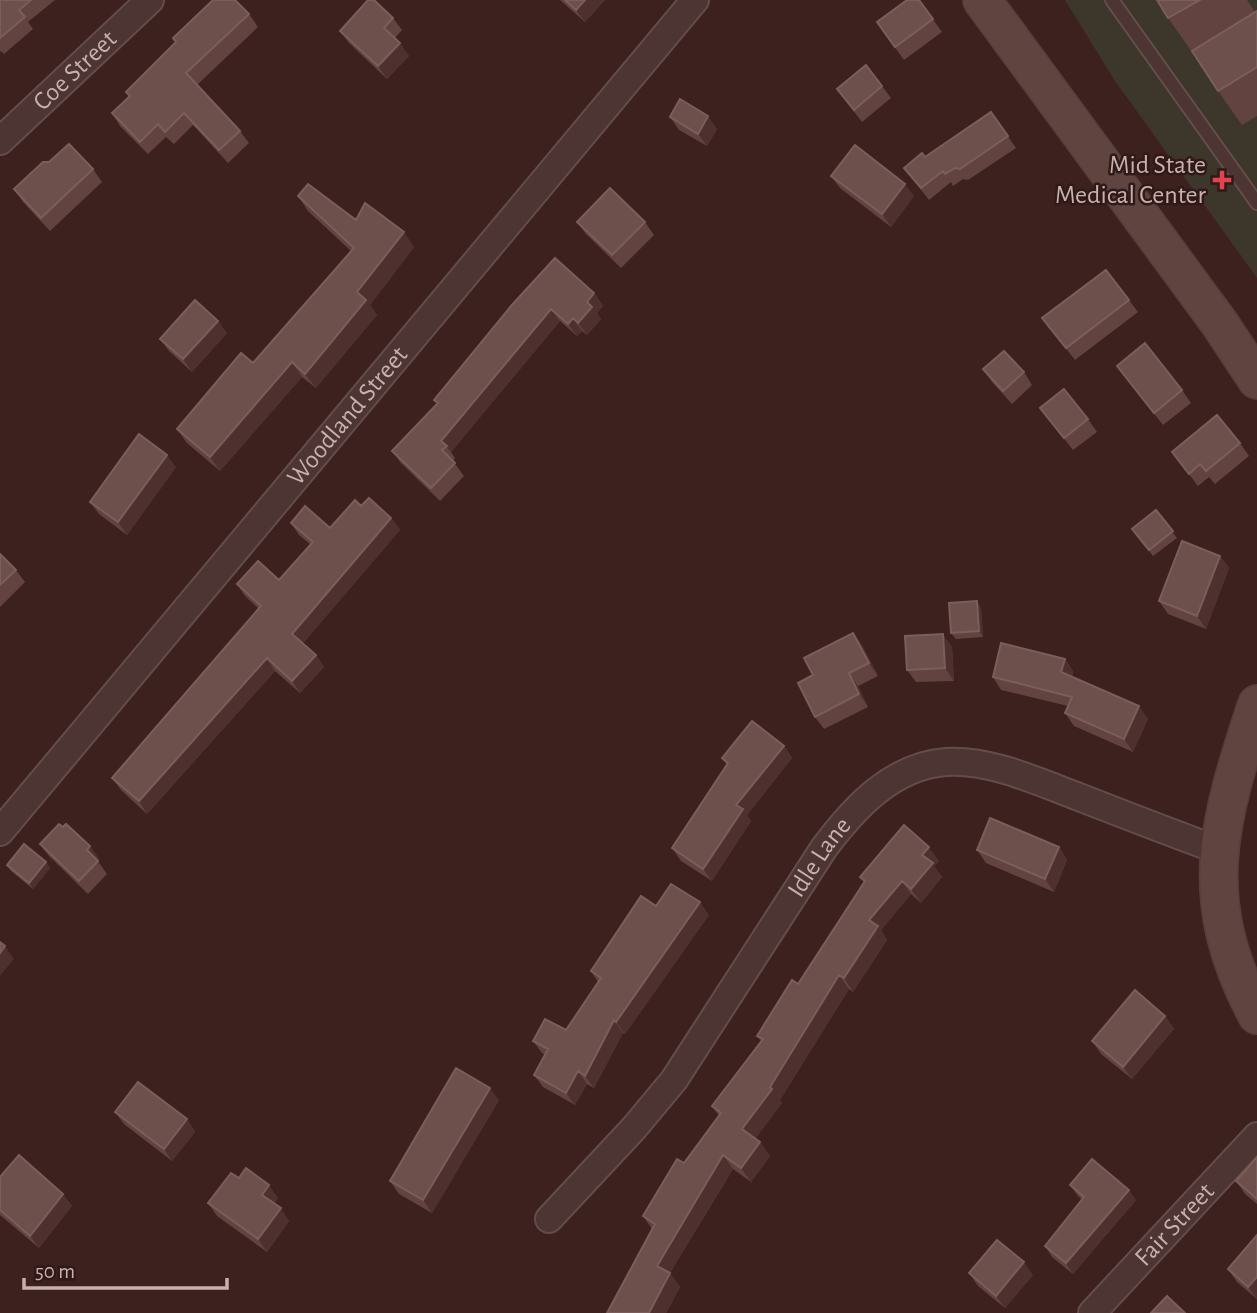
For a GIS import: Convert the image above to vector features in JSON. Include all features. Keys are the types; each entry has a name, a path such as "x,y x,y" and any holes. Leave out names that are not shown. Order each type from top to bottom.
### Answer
{"main road":[{"path":"982,0 1212,313 1257,380"},
{"path":"1257,704 1227,800 1218,850 1218,892 1225,941 1240,983 1257,1015"}],"street":[{"name":"Coe Street","path":"0,141 150,0"},
{"name":"Woodland Street","path":"0,832 695,0"},
{"name":"Idle Lane","path":"549,1219 635,1128 674,1080 824,848 849,815 880,787 914,770 947,762 984,766 1022,776 1218,850"},
{"name":"Fair Street","path":"1092,1313 1257,1136"}],"lane":[{"path":"1112,0 1257,203"}],"shaded area":[{"name":"Mid State Medical Center","path":"1065,0 1257,0 1257,278 1115,81"}],"building":[{"path":"0,0 31,0 19,10 25,17 0,38"},
{"path":"213,0 235,0 249,14 186,73 240,131 219,150 184,113 165,132 158,124 140,142 112,113 130,96 126,92 176,42 173,38"},
{"path":"368,0 374,0 393,18 384,28 400,43 378,66 340,31"},
{"path":"565,0 585,0 576,10"},
{"path":"907,0 919,0 933,19 895,47 877,22"},
{"path":"1157,0 1200,0 1168,18"},
{"path":"1257,11 1257,67 1218,91 1192,51"},
{"path":"866,65 882,86 854,110 837,89"},
{"path":"680,99 708,116 698,134 670,117"},
{"path":"991,112 1008,136 960,169 955,168 945,174 943,171 921,188 904,168 922,153 925,157"},
{"path":"69,144 93,169 41,218 14,189 43,162 49,162"},
{"path":"855,145 905,184 882,214 831,176"},
{"path":"308,184 356,220 365,203 404,232 357,292 366,300 305,374 292,362 210,457 177,429 241,353 253,363 354,248 298,196"},
{"path":"610,188 645,222 612,255 577,222"},
{"path":"555,258 594,293 587,302 592,307 578,323 573,318 568,324 551,309 441,441 447,446 442,450 455,463 431,488 392,451 438,403 434,400 511,306"},
{"path":"1106,270 1129,300 1066,348 1042,318"},
{"path":"195,300 218,321 183,359 160,339"},
{"path":"1145,343 1182,390 1154,413 1117,366"},
{"path":"1004,351 1024,372 1003,391 983,369"},
{"path":"1064,389 1088,419 1064,438 1040,408"},
{"path":"1217,415 1240,443 1206,471 1200,464 1189,474 1172,452"},
{"path":"139,434 167,455 118,522 90,502"},
{"path":"369,498 391,518 292,634 316,655 292,681 267,658 139,801 112,778 261,606 237,584 258,561 279,580 313,542 291,523 305,506 330,528 355,500 361,506"},
{"path":"1156,510 1173,531 1149,550 1132,529"},
{"path":"1182,541 1220,556 1197,616 1159,601"},
{"path":"0,554 16,570 0,585"},
{"path":"977,601 979,631 951,633 949,603"},
{"path":"853,633 869,663 849,673 859,694 815,717 798,683 813,675 804,658"},
{"path":"943,634 945,668 907,670 905,636"},
{"path":"1001,643 1065,659 1061,672 1139,706 1124,739 1065,713 1072,697 993,677"},
{"path":"752,721 784,746 736,805 743,809 703,869 672,848 728,763 722,758"},
{"path":"990,818 1059,847 1045,879 977,850"},
{"path":"59,824 63,827 66,824 90,846 87,850 98,861 79,881 40,844"},
{"path":"904,825 929,847 922,855 933,863 911,889 902,881 869,920 878,926 844,978 839,975 770,1087 772,1089 742,1129 760,1142 741,1168 723,1155 657,1266 670,1273 649,1313 607,1313 655,1224 643,1216 677,1159 684,1163 721,1113 712,1106 763,1039 757,1036 792,980 798,984 865,881 860,877"},
{"path":"24,844 46,862 29,883 7,865"},
{"path":"671,884 700,902 616,1022 614,1020 585,1076 578,1071 566,1093 534,1075 548,1049 533,1041 545,1019 566,1030 601,978 591,971 641,896 656,906"},
{"path":"1135,990 1165,1016 1123,1067 1092,1041"},
{"path":"456,1068 490,1088 423,1200 390,1181"},
{"path":"138,1082 187,1119 164,1149 115,1112"},
{"path":"19,1155 63,1194 30,1236 0,1210 0,1177"},
{"path":"1257,1157 1257,1199 1236,1181"},
{"path":"1092,1159 1129,1190 1066,1263 1045,1246 1084,1197 1070,1185"},
{"path":"246,1168 269,1185 262,1195 281,1208 258,1239 208,1203 231,1173 239,1178"},
{"path":"1257,1235 1257,1277 1248,1287 1228,1269"},
{"path":"997,1240 1024,1262 996,1296 969,1273"},
{"path":"1167,1296 1185,1313 1151,1313"}],"place":[{"name":"Mid State Medical Center","path":"1222,180"}]}
